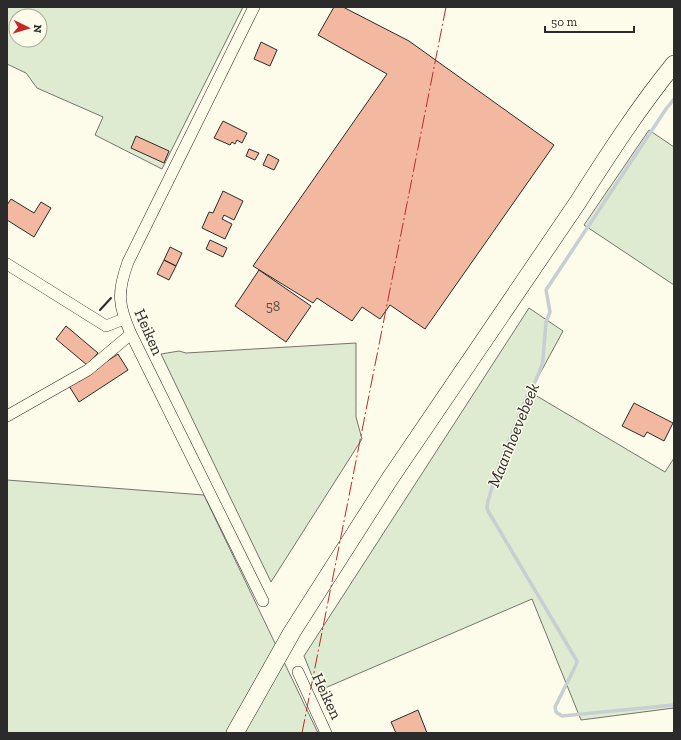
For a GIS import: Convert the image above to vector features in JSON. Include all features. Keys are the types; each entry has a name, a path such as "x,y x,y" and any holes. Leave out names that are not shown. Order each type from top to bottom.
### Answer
{"main road":[{"path":"658,84 674,52"},
{"path":"235,733 292,632 388,480 658,84 674,64"}],"street":[{"name":"Heiken","path":"254,7 128,262 122,277 120,295 124,319 131,334 263,601"},
{"path":"7,264 106,326 124,319"},
{"path":"7,416 88,370 131,334"},
{"name":"Heiken","path":"298,672 326,733"}],"green space":[{"path":"7,7 243,7 162,169 95,135 103,117 37,88 26,73 7,64"},
{"path":"649,130 674,147 674,285 584,225"},
{"path":"529,308 563,331 530,392 665,472 674,458 674,708 581,720 532,599 318,691 304,656"},
{"path":"356,343 356,417 362,439 271,582 161,354 179,351 186,353"},
{"path":"7,480 204,495 318,733 7,733"}],"building":[{"path":"334,7 343,7 409,41 554,145 425,329 390,305 380,319 362,307 352,321 317,298 313,303 253,266 387,74 318,35"},
{"path":"261,42 277,50 270,66 254,59"},
{"path":"223,121 247,133 242,143 237,140 235,144 232,142 230,145 214,138"},
{"path":"136,136 169,151 164,163 131,148"},
{"path":"249,149 259,153 255,160 246,156"},
{"path":"268,154 279,160 274,170 263,165"},
{"path":"223,191 243,201 234,220 224,215 222,219 232,224 225,239 202,228 209,212 213,213"},
{"path":"11,199 34,213 41,202 51,208 34,237 7,220 7,205"},
{"path":"210,240 227,248 223,257 206,249"},
{"path":"170,247 182,253 176,266 164,260"},
{"path":"164,260 176,266 169,280 157,274"},
{"path":"259,270 311,306 286,342 235,306"},
{"path":"66,326 98,353 87,365 56,339"},
{"path":"118,354 128,370 79,402 69,386"},
{"path":"634,403 673,423 664,441 647,432 644,437 622,426"},
{"path":"418,710 427,733 396,733 391,722"}],"waterway":[{"name":"Maanhoevebeek","path":"674,99 546,290 550,312 546,322 542,365 528,394 498,467 487,508 577,661 555,707 556,712 562,716 674,705"}],"wall":[{"path":"100,310 111,298"}],"power":[{"path":"302,733 446,7"}]}
